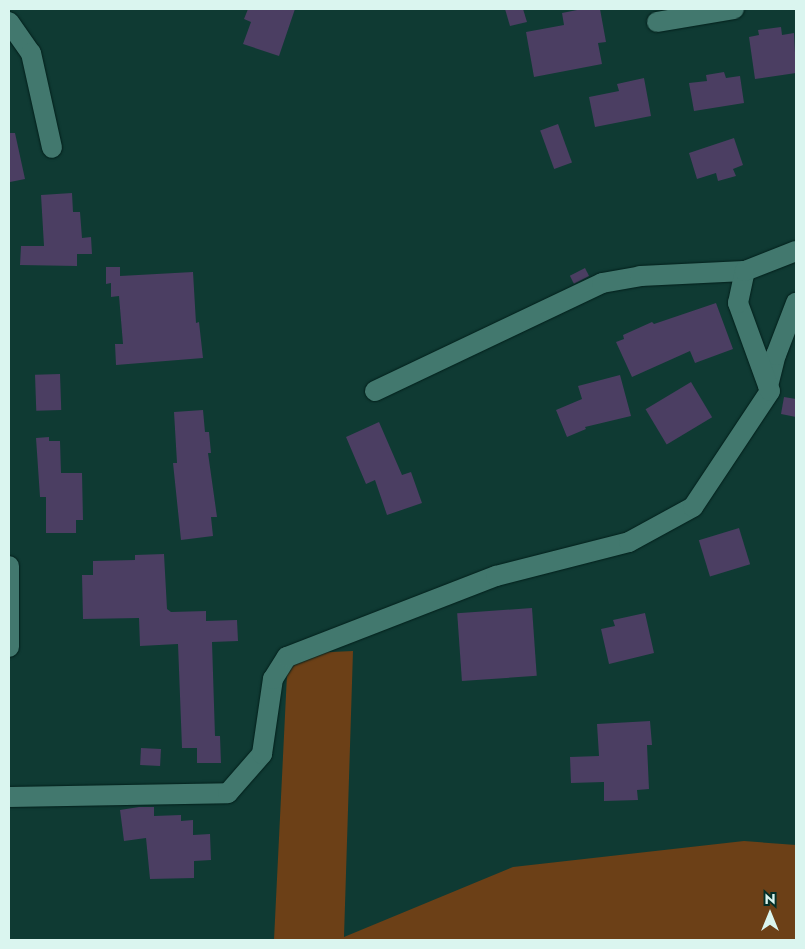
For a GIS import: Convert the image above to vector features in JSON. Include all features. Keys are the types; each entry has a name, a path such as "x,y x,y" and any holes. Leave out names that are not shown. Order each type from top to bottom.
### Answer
{"street":[{"path":"657,22 734,9"},
{"path":"9,22 31,53 52,148"},
{"path":"375,391 602,283 640,276 745,270 796,251"},
{"path":"9,797 228,794 262,754 273,679 287,657 496,576 629,542 693,507 770,391 738,303 745,270"},
{"path":"768,386 776,356 796,303"},
{"path":"9,566 9,647"}],"shaded area":[{"path":"353,651 344,937 513,867 744,841 796,845 796,940 274,940 288,654"}],"building":[{"path":"248,9 295,9 279,56 243,44 251,22 244,19"},
{"path":"505,9 523,9 527,22 510,26"},
{"path":"582,9 600,9 606,42 598,43 602,64 534,77 526,32 564,25 562,13"},
{"path":"781,27 782,35 794,33 796,73 755,79 749,37 759,35 758,30"},
{"path":"724,72 726,78 740,76 744,103 694,111 689,83 707,81 706,75"},
{"path":"644,78 651,116 595,127 589,97 619,91 617,84"},
{"path":"558,124 572,163 554,169 540,130"},
{"path":"9,133 15,133 25,179 10,182"},
{"path":"734,138 743,165 733,169 736,176 718,181 716,173 697,179 689,153"},
{"path":"72,193 73,212 80,212 82,238 91,237 92,254 77,254 77,266 20,265 21,246 44,246 41,195"},
{"path":"106,267 120,267 120,276 193,272 196,323 199,322 203,358 116,365 115,344 123,344 119,296 111,297 111,283 106,284"},
{"path":"585,268 589,276 574,284 570,276"},
{"path":"716,303 733,349 695,363 690,351 632,377 616,342 624,339 623,335 652,322 654,324"},
{"path":"60,374 61,410 36,411 35,375"},
{"path":"620,375 631,416 585,427 586,429 567,437 556,410 582,399 578,386"},
{"path":"691,382 712,417 667,444 646,409"},
{"path":"784,397 796,399 796,417 781,414"},
{"path":"203,410 205,432 209,432 211,453 208,453 217,517 211,517 213,536 181,540 173,463 177,463 174,412"},
{"path":"379,422 402,475 411,472 422,503 387,515 375,480 366,484 346,437"},
{"path":"49,437 49,441 60,441 61,473 82,473 83,520 76,520 76,533 46,533 46,497 40,497 36,438"},
{"path":"739,528 750,564 710,577 699,540"},
{"path":"164,554 167,609 171,612 206,611 206,621 237,620 238,641 212,642 215,736 220,736 221,763 197,763 197,748 182,748 178,644 140,646 139,618 83,619 82,575 93,575 93,561 135,560 135,555"},
{"path":"532,608 537,676 462,681 457,613"},
{"path":"645,613 654,653 609,664 601,629 615,626 613,620"},
{"path":"650,721 652,745 647,745 649,789 637,790 638,800 604,801 604,782 571,783 570,757 599,756 597,724"},
{"path":"141,748 161,749 160,766 140,765"},
{"path":"154,807 154,816 181,815 181,821 193,820 193,835 210,834 211,860 194,861 194,878 150,879 146,838 124,841 120,810"}]}
